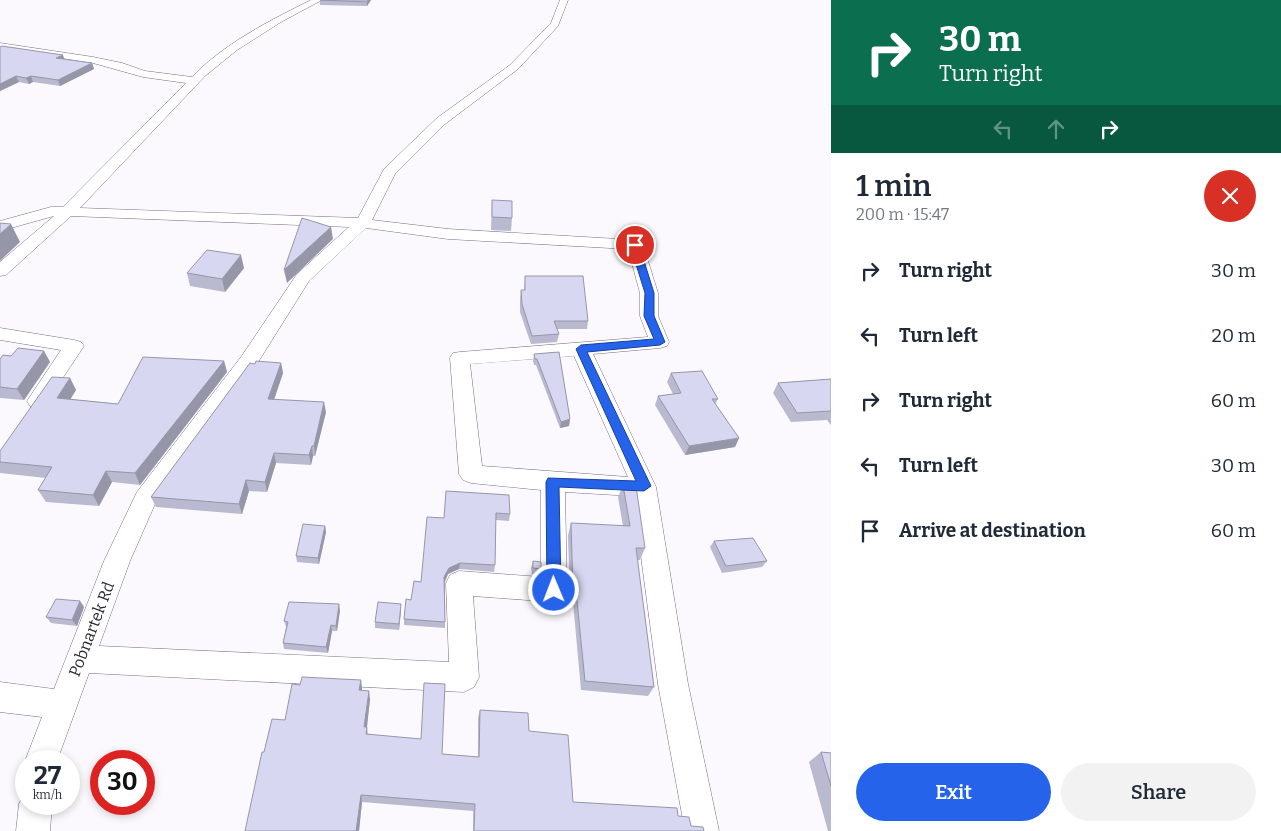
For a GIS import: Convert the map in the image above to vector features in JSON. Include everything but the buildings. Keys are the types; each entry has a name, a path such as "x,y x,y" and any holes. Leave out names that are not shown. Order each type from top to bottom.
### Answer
{"street":[{"path":"0,271 66,213 194,82 233,48 278,20 318,0"},
{"path":"364,223 389,172 441,121 514,67 555,24 564,0"},
{"path":"0,46 93,60 118,65 143,74 194,82"},
{"path":"0,226 51,211 364,223 448,234 635,245 650,293 649,316 660,342 460,358 471,474 552,482 644,486"},
{"name":"Pobnartek Rd","path":"45,750 117,561 145,499 248,362 304,278 364,223"},
{"path":"0,334 74,346 27,416"},
{"path":"581,349 644,486 673,684 702,831"},
{"path":"80,659 464,677 459,583 554,590 552,482"},
{"path":"0,697 62,705"},
{"path":"33,831 35,815"}],"route":[{"path":"554,590 552,482 644,486 581,349 660,342 649,316 650,293 635,245"}]}
